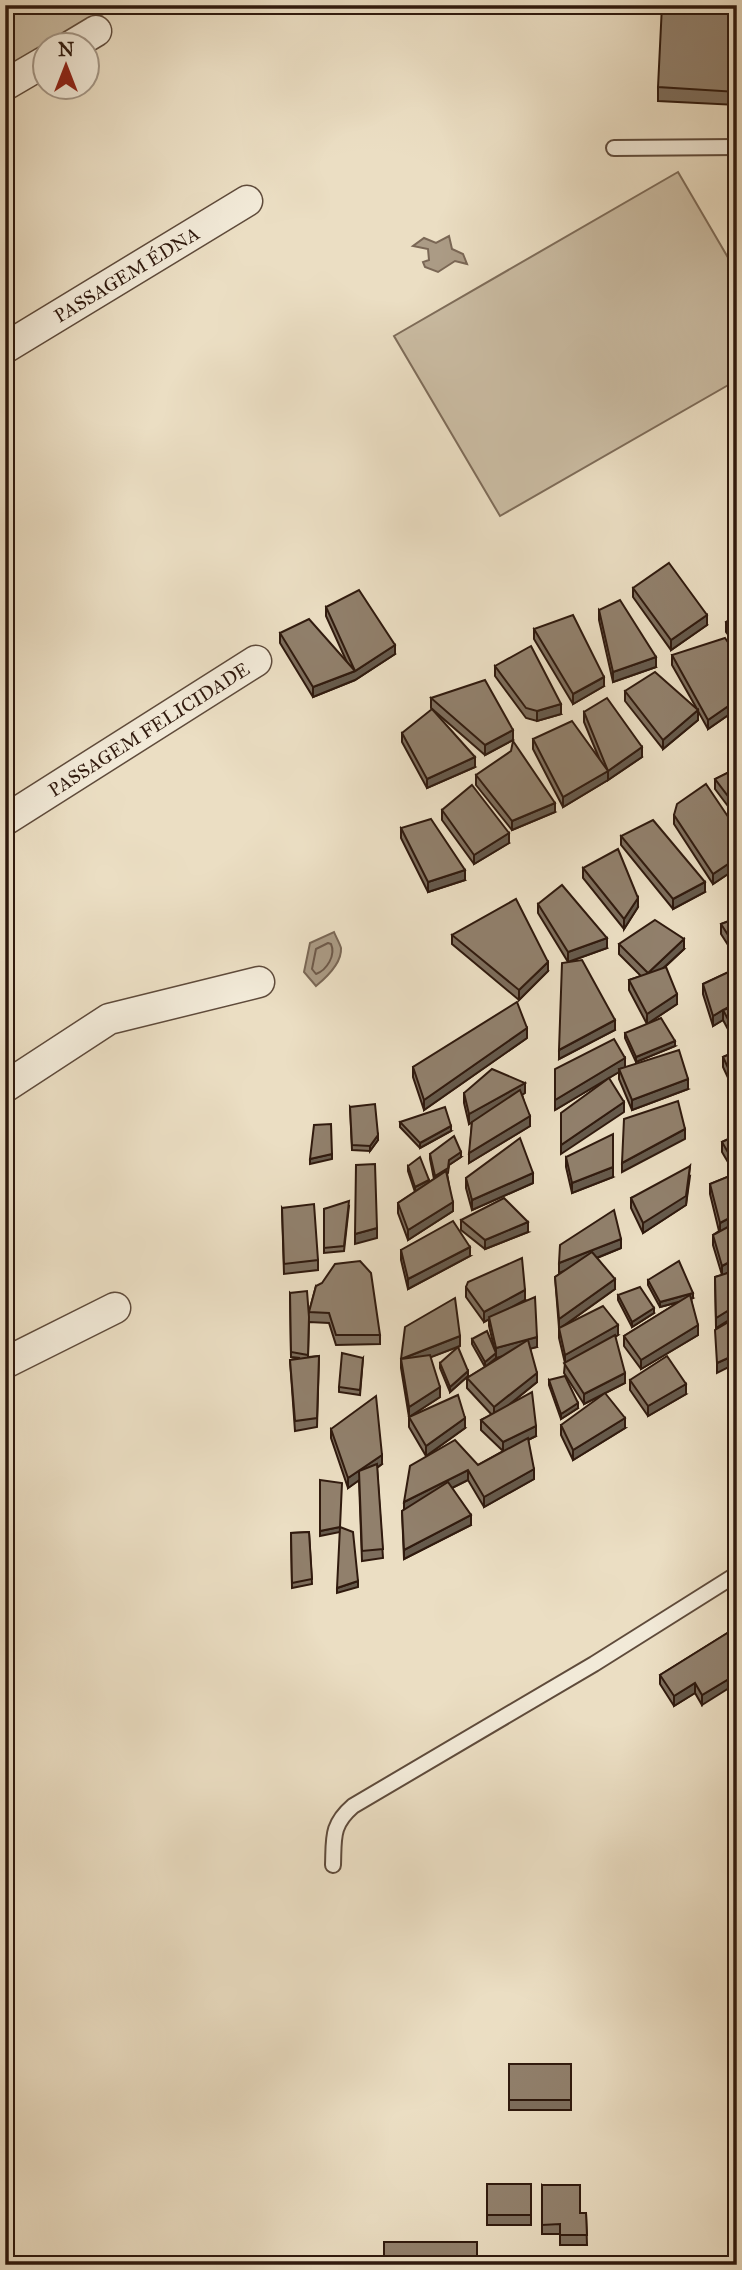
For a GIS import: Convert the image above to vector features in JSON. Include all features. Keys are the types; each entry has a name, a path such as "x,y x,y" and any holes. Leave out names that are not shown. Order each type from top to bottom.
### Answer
{"street":[{"path":"5,85 32,69"},
{"name":"PASSAGEM ÉDNA","path":"5,348 247,201"},
{"name":"PASSAGEM FELICIDADE","path":"5,820 256,661"},
{"path":"5,1087 109,1019 258,982"},
{"path":"5,1363 115,1308"}],"lane":[{"path":"614,148 737,147"},
{"path":"333,1865 334,1829 352,1806 594,1664 737,1574"}],"shaded area":[{"path":"5,5 120,5 70,32 32,32 32,52 5,67"},
{"path":"678,172 737,273 737,380 500,516 394,336"}],"water":[{"path":"449,236 452,249 463,254 467,264 455,261 438,272 425,267 423,262 429,260 428,249 413,246 424,238 436,243"},
{"path":"334,932 341,954 329,974 316,986 304,972 310,943"}],"building":[{"path":"662,5 737,5 737,92 658,87"},
{"path":"669,563 707,615 671,640 633,588"},
{"path":"359,590 395,645 355,671 326,607"},
{"path":"620,600 656,657 613,672 599,610"},
{"path":"573,615 604,677 573,694 534,629"},
{"path":"737,616 737,638 726,622"},
{"path":"309,619 355,671 313,687 280,633"},
{"path":"725,638 737,655 737,700 708,720 672,655"},
{"path":"531,646 561,704 537,711 526,708 495,666"},
{"path":"655,672 698,710 663,740 625,691"},
{"path":"485,680 513,730 485,745 431,698"},
{"path":"607,698 642,747 608,771 584,712"},
{"path":"432,709 475,757 427,779 402,733"},
{"path":"572,721 608,771 563,797 533,739"},
{"path":"513,741 555,803 512,821 476,775 511,751"},
{"path":"737,768 737,808 715,779"},
{"path":"706,784 737,830 737,858 713,874 674,815 677,804"},
{"path":"472,785 509,833 474,855 442,810"},
{"path":"431,819 465,870 428,882 401,828"},
{"path":"653,820 705,882 673,899 621,836"},
{"path":"618,849 638,898 624,919 583,868"},
{"path":"562,885 607,938 568,952 538,904"},
{"path":"516,899 548,962 519,990 452,935"},
{"path":"737,918 737,949 721,924"},
{"path":"655,920 684,939 648,973 619,944"},
{"path":"582,960 615,1020 559,1050 562,963"},
{"path":"666,967 677,994 647,1014 629,980"},
{"path":"737,968 737,1002 713,1016 703,984"},
{"path":"517,1002 527,1028 424,1100 413,1067"},
{"path":"737,1006 737,1036 723,1010"},
{"path":"661,1018 675,1041 636,1057 625,1033"},
{"path":"614,1039 625,1058 555,1100 555,1069"},
{"path":"679,1050 688,1079 632,1100 619,1069"},
{"path":"737,1051 737,1087 723,1057"},
{"path":"492,1069 525,1083 469,1114 464,1093"},
{"path":"609,1078 624,1102 561,1145 561,1113"},
{"path":"520,1090 530,1116 469,1153 472,1122"},
{"path":"678,1101 685,1129 622,1163 624,1119"},
{"path":"375,1104 378,1135 370,1146 352,1145 350,1107"},
{"path":"445,1107 451,1126 420,1143 400,1122"},
{"path":"331,1124 332,1154 310,1159 314,1125"},
{"path":"613,1134 613,1167 572,1183 566,1157"},
{"path":"737,1135 737,1168 722,1142"},
{"path":"454,1136 461,1152 449,1160 448,1168 435,1176 430,1154"},
{"path":"520,1138 533,1173 472,1200 466,1178"},
{"path":"420,1157 429,1180 415,1187 408,1166"},
{"path":"375,1164 377,1228 355,1234 356,1165"},
{"path":"690,1166 686,1196 643,1223 631,1198"},
{"path":"446,1171 453,1202 408,1230 398,1203"},
{"path":"737,1173 737,1214 720,1223 710,1184"},
{"path":"504,1198 528,1222 485,1240 461,1220"},
{"path":"349,1201 344,1246 324,1248 324,1209"},
{"path":"314,1204 318,1260 284,1264 282,1208"},
{"path":"614,1210 621,1239 559,1263 560,1245"},
{"path":"453,1221 470,1247 408,1279 401,1250"},
{"path":"737,1222 737,1258 722,1266 713,1235"},
{"path":"592,1252 615,1279 559,1319 555,1277"},
{"path":"522,1258 525,1290 484,1312 466,1287 468,1282"},
{"path":"360,1261 371,1273 380,1335 336,1335 329,1313 309,1312 316,1286 322,1283 335,1264"},
{"path":"679,1261 693,1293 660,1302 648,1280"},
{"path":"737,1270 737,1305 716,1318 715,1277"},
{"path":"640,1287 654,1308 632,1322 618,1295"},
{"path":"307,1291 308,1355 291,1352 290,1293"},
{"path":"690,1295 698,1325 641,1360 624,1336"},
{"path":"535,1297 537,1337 496,1348 489,1317"},
{"path":"455,1298 460,1336 401,1359 405,1327"},
{"path":"603,1306 618,1325 565,1355 559,1328"},
{"path":"737,1317 737,1354 717,1363 715,1330"},
{"path":"487,1331 496,1353 485,1362 472,1339"},
{"path":"615,1335 625,1373 584,1394 564,1363"},
{"path":"528,1340 537,1373 494,1407 467,1378"},
{"path":"458,1347 468,1371 450,1387 440,1363"},
{"path":"342,1353 363,1358 360,1390 339,1387"},
{"path":"430,1355 440,1387 409,1407 401,1359"},
{"path":"319,1356 317,1418 295,1421 290,1360"},
{"path":"667,1356 686,1384 648,1406 630,1380"},
{"path":"565,1376 578,1403 561,1414 549,1380"},
{"path":"532,1392 536,1426 503,1442 481,1420"},
{"path":"605,1393 625,1418 573,1450 561,1425"},
{"path":"458,1395 465,1418 426,1446 409,1417"},
{"path":"376,1396 382,1455 348,1478 331,1429"},
{"path":"528,1438 534,1469 484,1497 468,1470 404,1502 410,1466 455,1440 478,1465"},
{"path":"377,1464 383,1549 362,1551 359,1471"},
{"path":"320,1480 342,1483 340,1527 320,1531"},
{"path":"448,1482 471,1515 404,1550 402,1511"},
{"path":"340,1527 353,1532 358,1581 337,1588"},
{"path":"309,1532 312,1579 292,1583 291,1533"},
{"path":"737,1627 737,1674 702,1695 695,1683 674,1696 660,1675"},
{"path":"509,2064 571,2064 571,2100 509,2100"},
{"path":"487,2184 531,2184 531,2215 487,2215"},
{"path":"542,2185 580,2185 580,2213 586,2213 587,2235 560,2235 560,2224 542,2225"},
{"path":"384,2242 477,2242 477,2265 384,2265"}]}
